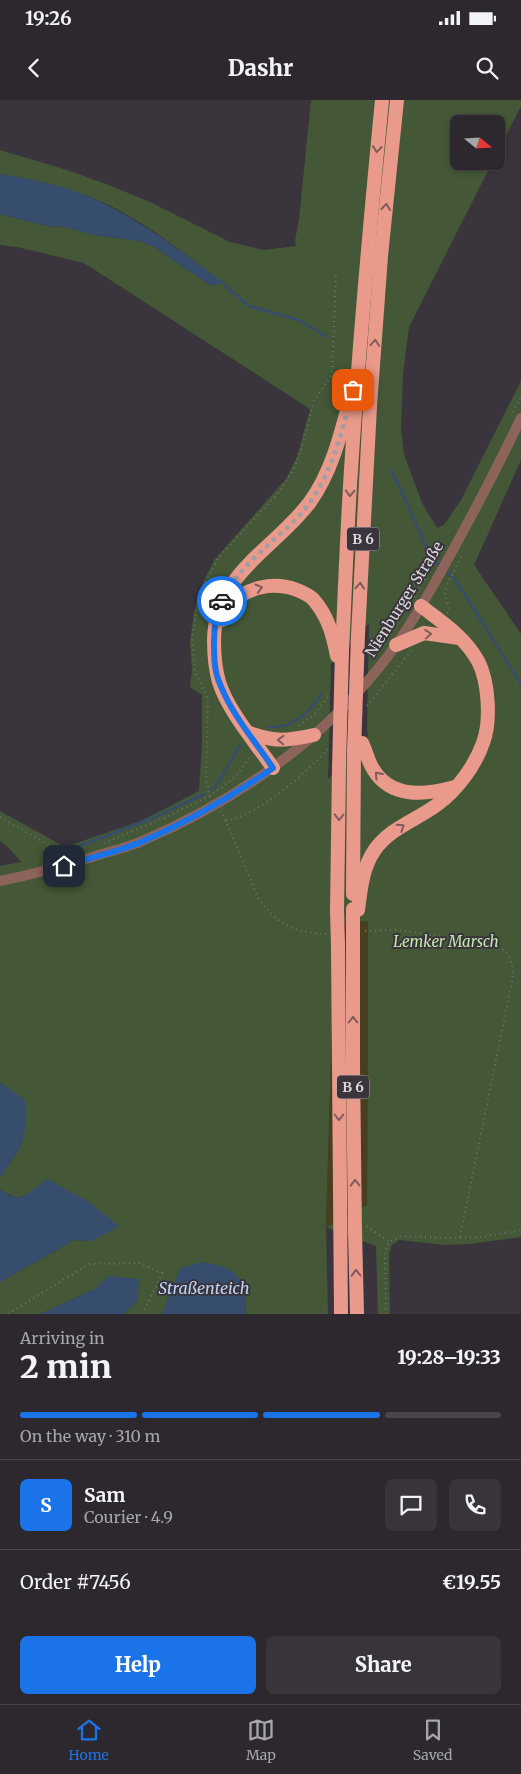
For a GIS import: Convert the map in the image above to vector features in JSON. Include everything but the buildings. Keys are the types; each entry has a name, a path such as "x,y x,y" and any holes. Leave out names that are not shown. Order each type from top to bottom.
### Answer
{"highway":[{"name":"B 6","path":"341,1314 338,911 339,768 336,693 367,254 382,100"},
{"name":"B 6","path":"357,1314 361,1229 353,942 358,747 356,699 358,635 370,406 397,100"},
{"path":"273,768 228,701 219,682 214,659 214,634 218,610 224,596 234,581 260,552 298,516 321,485 337,446 358,374"},
{"path":"214,634 229,606 241,597 253,589 270,585 280,586 291,588 312,597 321,608 340,654"},
{"path":"355,910 362,878 374,850 401,826 438,804 472,767 484,742 488,714 488,691 479,662 462,639 421,606"},
{"path":"396,645 424,633 435,633 462,639"},
{"path":"249,733 268,740 287,741 314,735"},
{"path":"358,747 380,778 392,788 407,793 422,794 455,787"}],"street":[{"name":"Nienburger Straße","path":"0,881 64,866 140,842 216,805 273,768 314,735 378,670 396,645 421,606 439,565 493,477 521,418"}],"path":[{"path":"209,796 206,779 208,700 195,671 192,637 197,608 205,583 218,558 280,491 295,467 314,401 332,374 336,273"},
{"path":"366,657 380,646 388,636 439,565"},
{"path":"449,580 455,570"},
{"path":"294,729 314,715 336,693"},
{"path":"113,839 167,817 209,796 238,774 247,758 259,747"},
{"path":"216,805 226,821 258,898 265,908 285,925 296,930 328,934"},
{"path":"0,817 52,847 62,858"},
{"path":"364,931 397,930 493,944 502,948 509,955 513,964 513,976 460,1238"},
{"path":"361,1229 389,1242"},
{"path":"386,1314 385,1254 389,1242 402,1236 481,1237 521,1230"},
{"path":"8,1314 89,1264 139,1263 162,1273 143,1314"}],"green space":[{"name":"Lemker Marsch","path":"311,100 521,100 521,106 505,137 505,115 450,115 450,170 488,170 409,327 403,374 401,428 404,454 422,503 437,528 444,525 461,500 521,381 521,460 474,565 521,634 521,1237 469,1244 445,1245 399,1240 392,1245 389,1254 390,1314 378,1314 376,1246 326,1227 328,1314 246,1314 244,1286 180,1269 162,1314 123,1314 137,1301 95,1289 40,1314 0,1314 0,1282 74,1240 92,1241 34,1191 17,1197 9,1195 0,1189 0,1178 21,1146 9,1089 0,1082 0,866 21,862 0,841 0,811 65,847 141,821 199,791 202,744 202,695 190,687 192,671 190,643 194,611 202,584 215,559 286,479 297,457 310,409 84,263 17,247 0,245 0,214 52,227 62,226 94,235 139,241 153,246 211,286 222,282 159,235 108,205 57,186 0,174 0,150 67,170 111,186 150,202 230,242 264,250 296,246 295,241","holes":["369,623 368,736 328,779 331,664","368,922 367,1205 326,1227 335,926"]}],"sand":[{"path":"368,921 367,1205 326,1227 335,925"}],"water":[{"path":"0,174 58,186 81,193 110,206 160,237 223,282 211,286 153,246 139,241 94,235 62,226 52,227 0,214"},
{"path":"0,1082 26,1101 26,1127 21,1146 0,1178"},
{"path":"47,1179 89,1202 119,1226 92,1241 74,1240 0,1282 0,1189 10,1196 23,1197"},
{"name":"Straßenteich","path":"201,1262 224,1267 237,1276 243,1291 246,1314 162,1314 180,1269"},
{"path":"108,1276 139,1279 137,1301 123,1314 40,1314 95,1289"}],"waterway":[{"path":"220,281 249,306 299,320 327,337"},
{"path":"391,469 432,559 441,567"},
{"path":"445,571 455,579 521,684"},
{"path":"268,727 284,726 299,719 312,707 322,693"},
{"path":"211,790 216,786 241,744"},
{"path":"69,850 151,819 204,794"}],"way so far":[{"path":"222,601 234,581 260,552 298,516 311,501 321,485 332,462 353,390"}],"route":[{"path":"64,866 140,842 216,805 273,768 242,725 219,682 214,659 214,634 218,610 222,601"}]}
